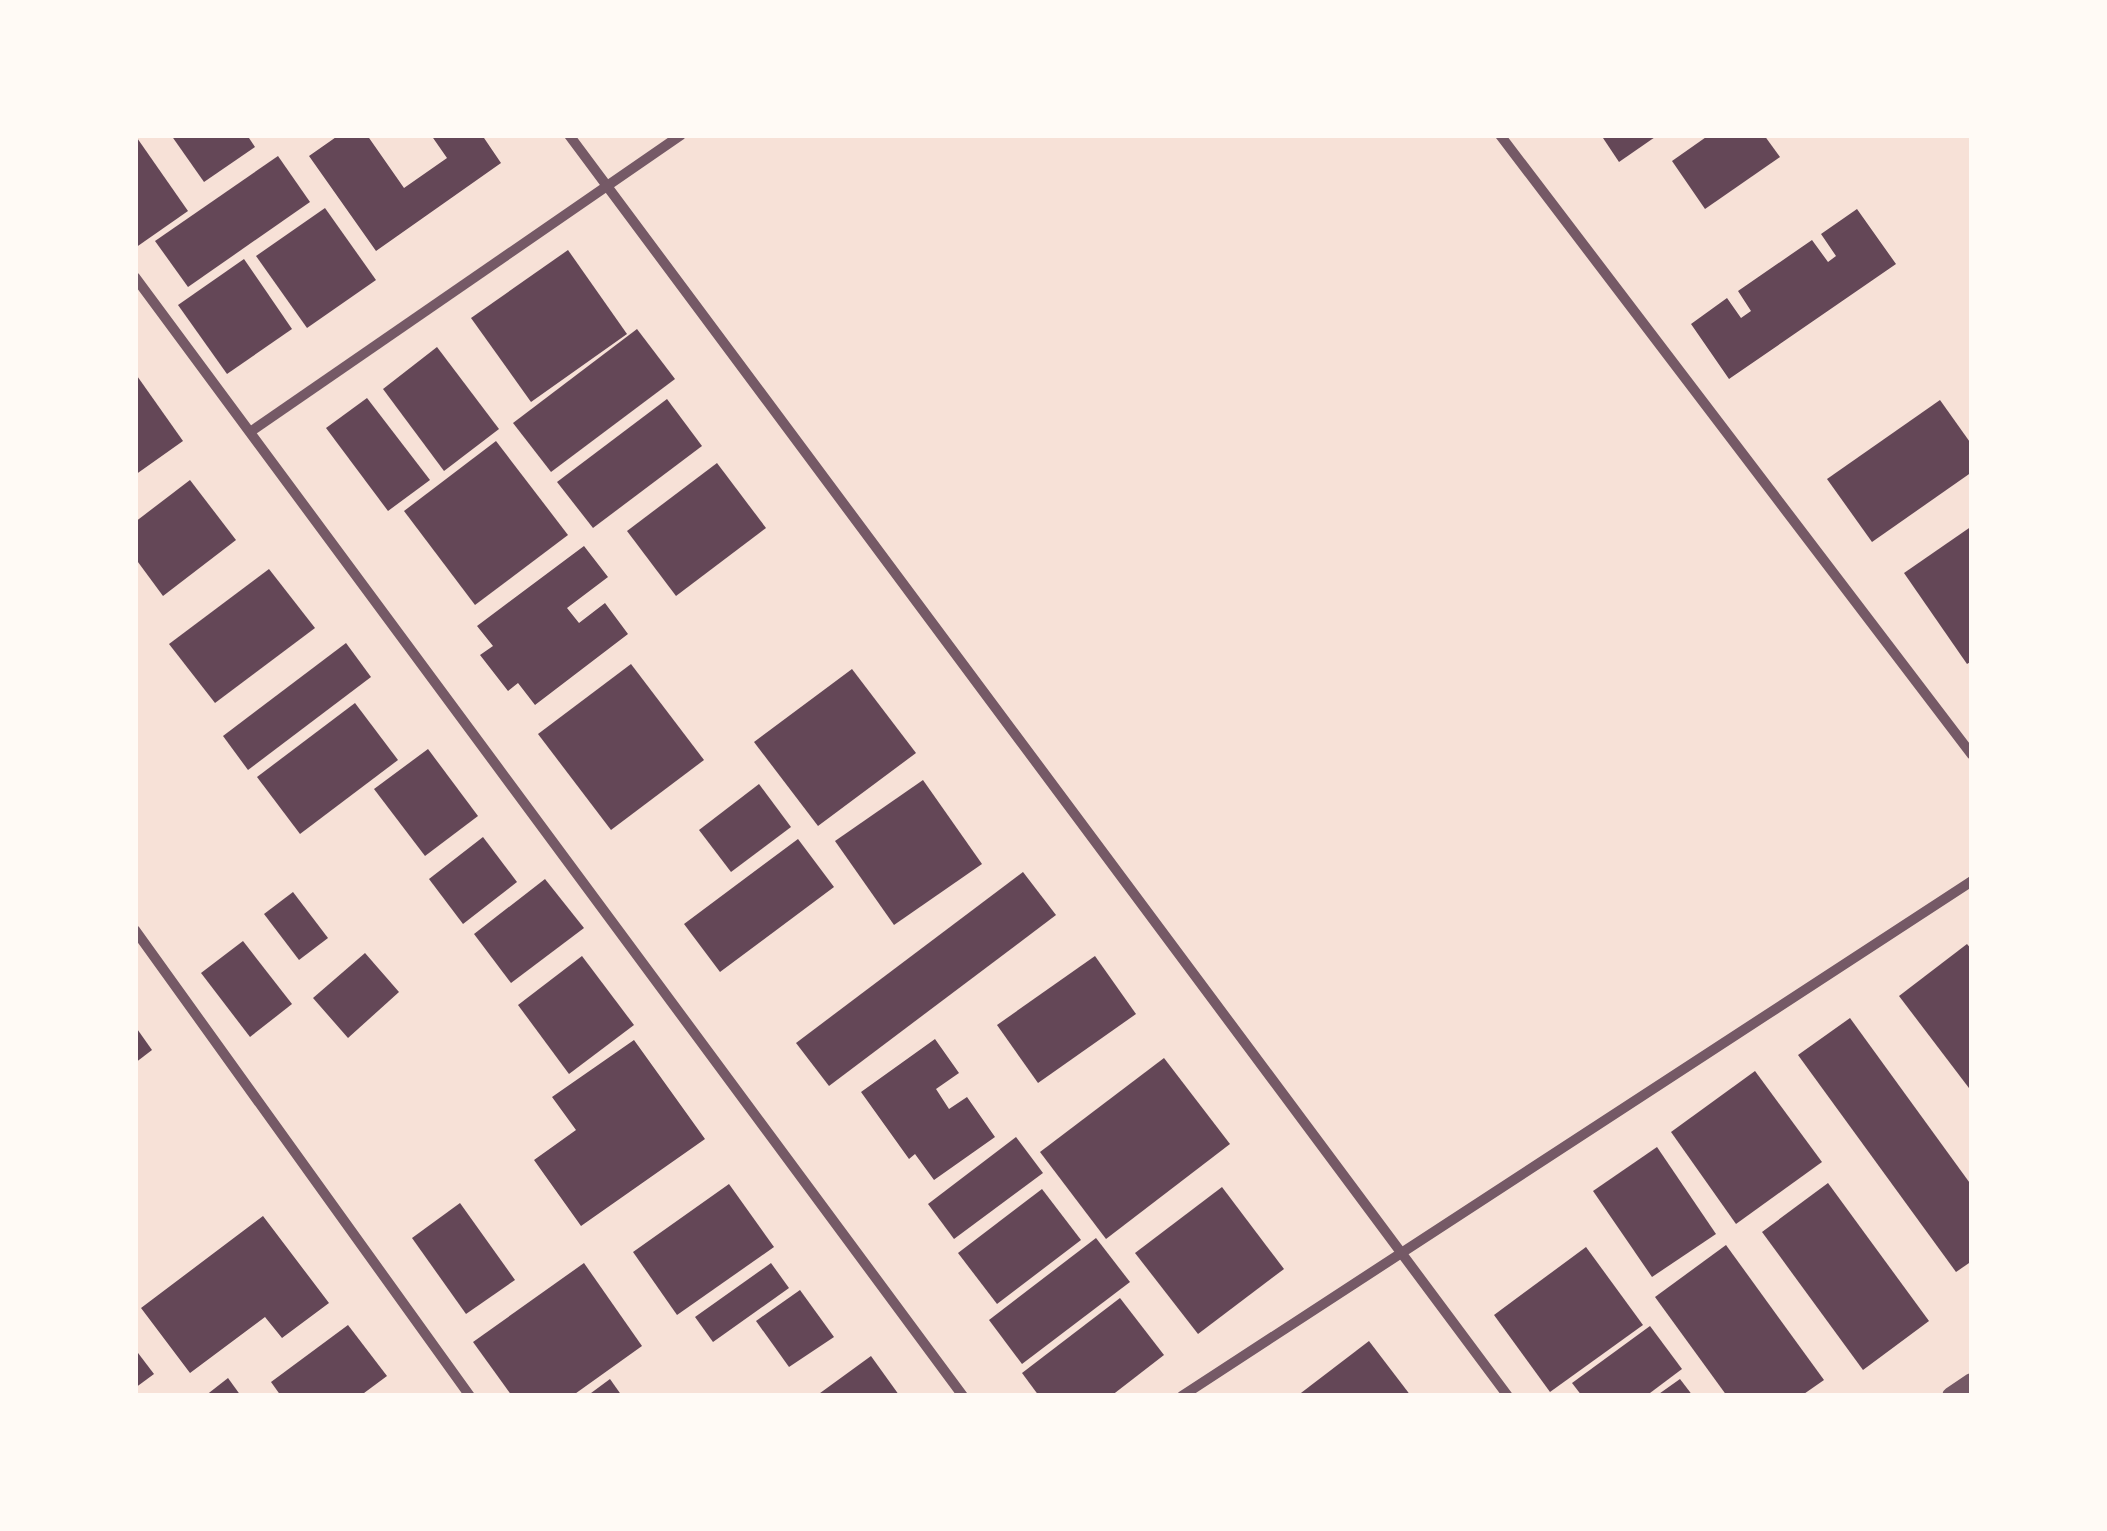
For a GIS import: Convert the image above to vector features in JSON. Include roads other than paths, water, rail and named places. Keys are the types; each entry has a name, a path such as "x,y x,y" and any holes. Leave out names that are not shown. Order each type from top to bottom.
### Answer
{"street":[{"path":"570,135 605,188 1402,1248 1508,1396"},
{"path":"252,430 681,135"},
{"path":"1500,135 1972,755"},
{"path":"135,277 252,430 963,1396"},
{"path":"1182,1396 1402,1248 1972,882"},
{"path":"135,930 470,1396"},
{"path":"1951,1396 1972,1382"}]}
